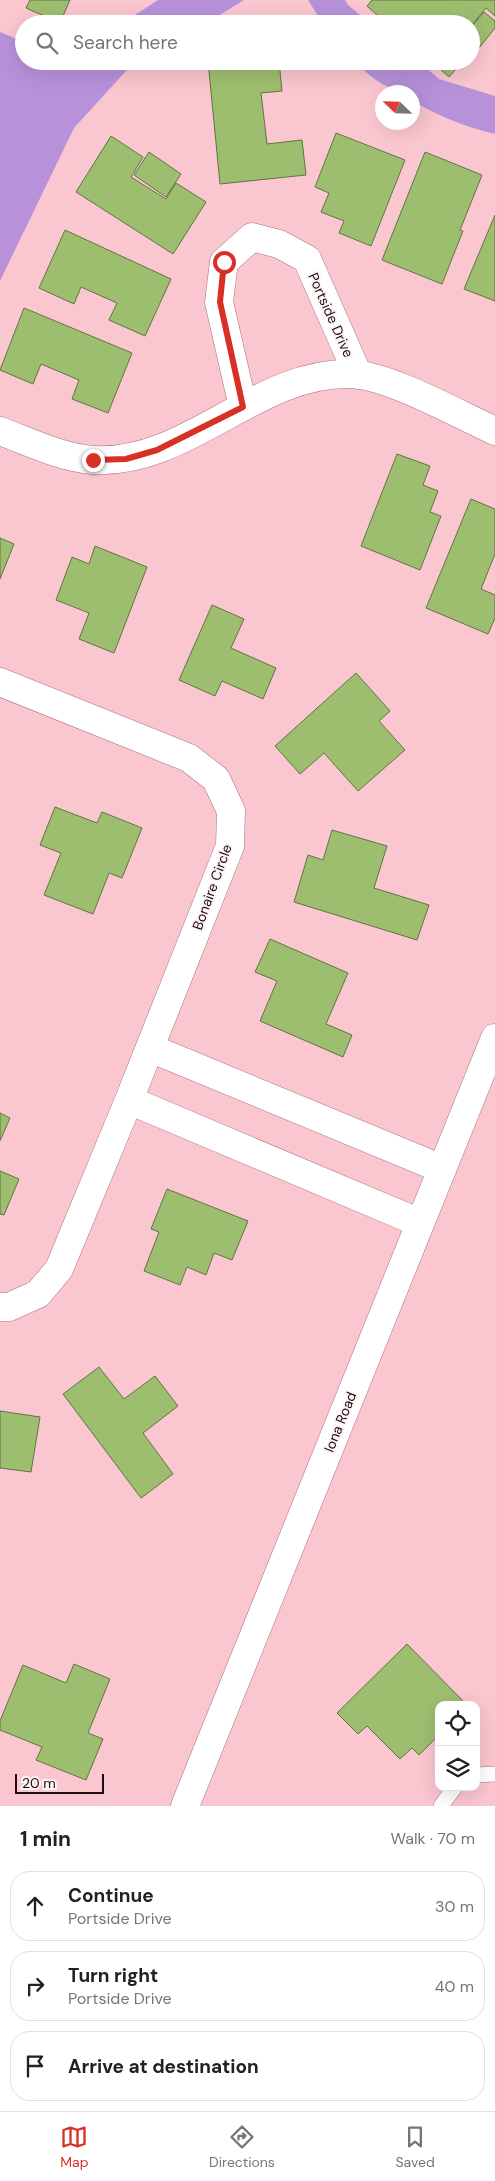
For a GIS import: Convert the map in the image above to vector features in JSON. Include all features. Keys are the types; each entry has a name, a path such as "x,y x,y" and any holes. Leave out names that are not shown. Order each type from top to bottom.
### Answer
{"street":[{"name":"Portside Drive","path":"243,407 220,302 224,262 252,237 279,244 307,259 358,375"},
{"name":"Portside Drive","path":"0,431 62,454 93,460 126,459 157,450 186,437 284,388 318,378 358,375 384,381 495,431"},
{"name":"Bonaire Circle","path":"0,682 189,758 216,780 231,811 230,846 129,1100 59,1269 38,1294 8,1307 0,1308"},
{"name":"Iona Road","path":"184,1806 495,1038"},
{"path":"150,1048 442,1169"},
{"path":"129,1100 420,1223"}],"lane":[{"path":"480,1775 495,1774"},
{"path":"441,1806 452,1791"}],"shaded area":[{"path":"158,0 244,0 220,15 135,15"},
{"path":"308,0 345,0 360,15 317,15"},
{"path":"0,32 15,38 15,70 128,70 74,128 0,281"},
{"path":"364,70 428,70 439,79 495,96 495,134 452,120 420,104 420,85 384,85"}],"building":[{"path":"30,0 70,0 63,15 42,15 26,8"},
{"path":"372,0 495,0 495,16 486,8 480,15 377,15 367,6"},
{"path":"484,12 495,21 495,28 480,47 480,17"},
{"path":"209,70 280,70 282,91 261,93 267,144 302,140 306,175 220,184"},
{"path":"441,70 455,70 449,77"},
{"path":"336,133 405,160 371,246 339,233 344,221 321,212 329,193 315,187"},
{"path":"111,136 143,157 131,177 166,199 176,183 206,202 173,254 76,192"},
{"path":"149,152 181,174 166,197 134,175"},
{"path":"425,152 482,175 460,230 463,231 442,284 382,260"},
{"path":"495,215 495,301 464,289"},
{"path":"65,230 171,279 145,336 109,320 117,303 81,287 74,304 39,288"},
{"path":"24,308 132,353 108,413 72,399 79,380 41,364 33,384 0,370"},
{"path":"397,454 430,466 423,485 438,491 430,512 441,516 420,570 361,546"},
{"path":"471,499 495,509 495,554 481,589 495,595 495,618 488,634 426,608"},
{"path":"0,538 14,544 0,579"},
{"path":"95,546 147,567 114,653 79,639 89,613 56,600 72,557 89,564"},
{"path":"212,605 244,619 231,648 276,668 263,699 222,681 215,696 179,680"},
{"path":"356,673 390,711 379,721 405,750 358,791 324,753 300,774 275,746"},
{"path":"55,807 97,823 102,812 142,828 122,878 109,873 93,914 44,895 61,853 40,845"},
{"path":"332,830 387,846 374,888 429,905 417,940 294,902 308,855 323,860"},
{"path":"270,939 348,973 326,1024 352,1035 343,1057 260,1021 277,981 255,972"},
{"path":"0,1113 10,1118 0,1141"},
{"path":"0,1171 19,1179 4,1215 0,1214"},
{"path":"167,1189 248,1221 232,1260 214,1253 206,1275 187,1267 180,1285 144,1271 159,1232 151,1229"},
{"path":"99,1367 124,1399 155,1376 178,1406 143,1433 173,1474 141,1498 63,1394"},
{"path":"0,1411 40,1417 31,1472 0,1468"},
{"path":"407,1644 463,1701 435,1701 435,1739 419,1755 412,1748 400,1759 367,1726 358,1734 337,1713"},
{"path":"74,1664 110,1679 88,1733 103,1739 86,1780 36,1760 42,1747 0,1730 0,1721 23,1665 66,1683"}],"route":[{"path":"93,460 126,459 157,450 243,407 220,302 224,262"}]}
